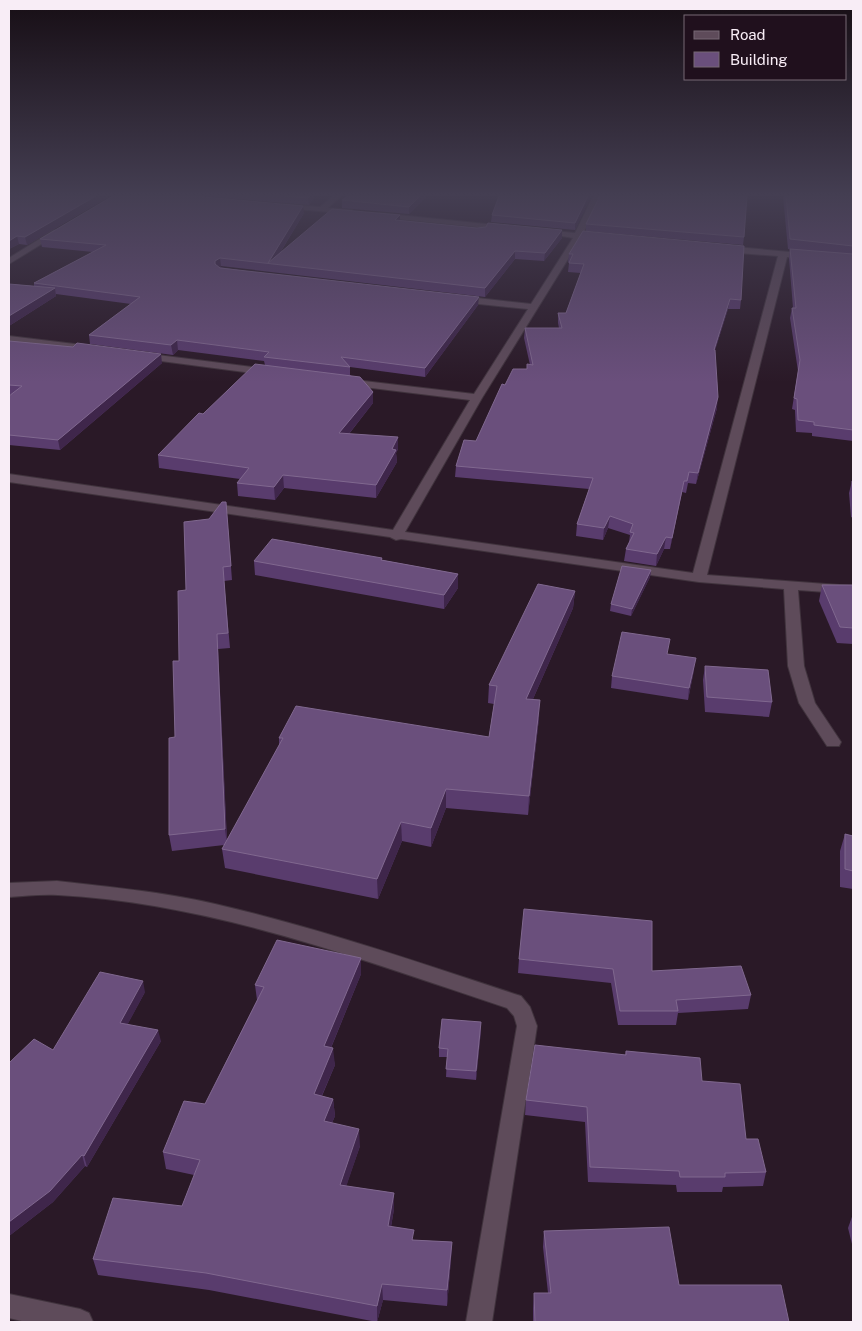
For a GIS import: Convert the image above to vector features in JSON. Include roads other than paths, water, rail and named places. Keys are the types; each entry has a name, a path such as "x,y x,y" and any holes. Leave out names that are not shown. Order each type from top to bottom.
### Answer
{"street":[{"path":"396,536 477,398 564,258"},
{"path":"699,578 782,258"},
{"path":"445,297 533,307"},
{"path":"9,339 106,351"},
{"path":"136,355 282,374"},
{"path":"341,381 477,398"},
{"path":"9,478 396,536 699,578 853,590"},
{"path":"792,584 796,666 807,702 833,742"},
{"path":"9,890 57,888 115,894 214,911 324,940 514,1002 523,1013 527,1026 479,1322"},
{"path":"9,1306 80,1322"}]}
